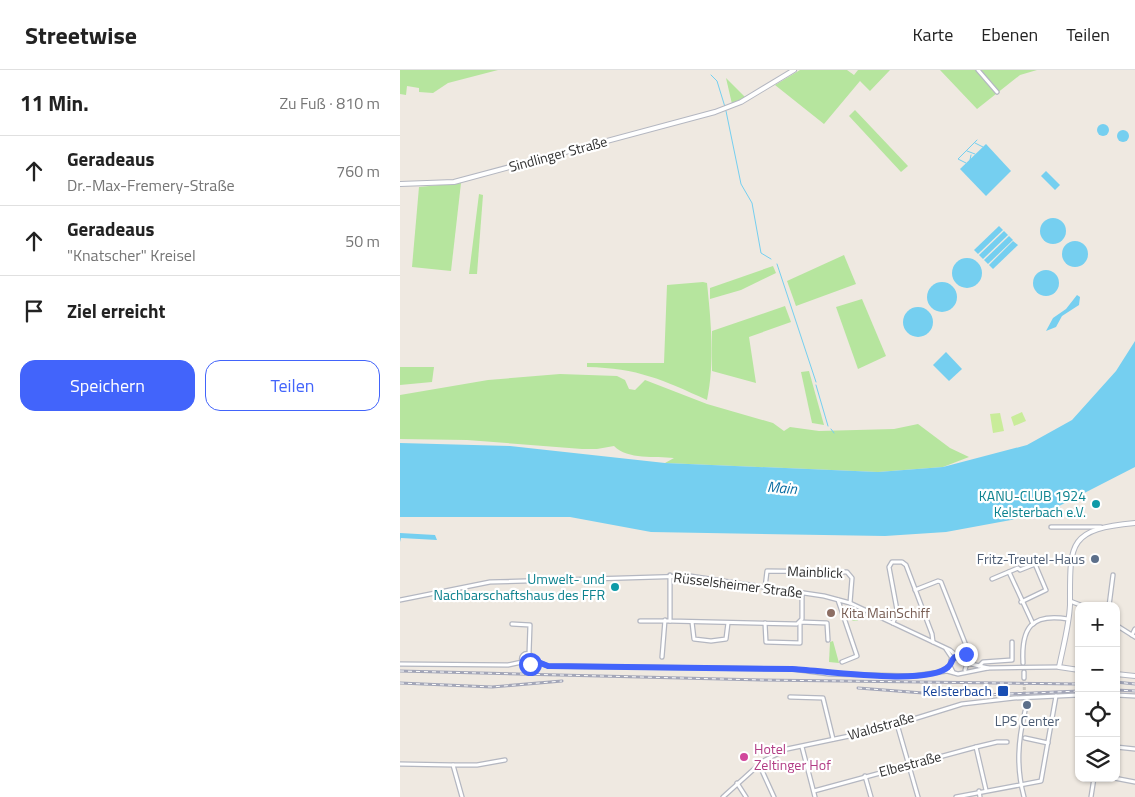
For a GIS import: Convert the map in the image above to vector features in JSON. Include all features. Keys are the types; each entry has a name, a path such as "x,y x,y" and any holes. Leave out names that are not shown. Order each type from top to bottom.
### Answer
{"street":[{"name":"Sindlinger Straße","path":"400,184 454,182 715,112 741,102 794,70"},
{"path":"978,70 997,92"},
{"path":"1051,527 1102,528 1135,523"},
{"path":"1060,667 1068,619 1069,572 1073,548 1083,536 1102,528"},
{"path":"893,623 897,610 889,567 892,562 902,562 906,565 932,634 932,642"},
{"path":"992,579 1035,564 1046,589 1021,602"},
{"name":"Mainblick","path":"765,588 767,571 847,572 852,578 850,603"},
{"path":"1008,572 1033,624"},
{"path":"670,575 670,621"},
{"name":"Rüsselsheimer Straße","path":"400,600 490,582 670,575 690,576 802,593 850,603 957,656"},
{"path":"1110,602 1113,575"},
{"path":"915,590 938,581 941,582 966,648 964,658 967,663 988,668"},
{"path":"765,623 766,642 800,643 802,593"},
{"path":"838,600 857,656 842,662"},
{"path":"1069,601 1075,603"},
{"path":"1023,663 1024,637 1033,624 1048,617 1068,619"},
{"path":"662,657 665,620"},
{"path":"640,621 827,623 828,640"},
{"path":"692,622 694,639 711,641 726,639 728,623"},
{"path":"512,624 530,625 529,654 533,660 548,666 792,669 836,674 913,676 938,672 958,674 965,670 988,668 1060,667 1075,669"},
{"path":"1120,628 1133,636 1135,629"},
{"path":"979,666 982,662 1012,660 1012,642"},
{"path":"946,649 952,658 950,666 953,672"},
{"path":"522,662 523,656 529,654"},
{"path":"951,660 957,656 964,658"},
{"path":"400,664 508,665 522,662 528,665 533,660"},
{"path":"965,670 967,663"},
{"path":"938,672 950,666"},
{"path":"1024,672 1024,678"},
{"path":"1120,674 1135,676"},
{"name":"Waldstraße","path":"722,797 759,764 787,749 897,724 962,704 1014,698 1075,695"},
{"path":"1120,695 1135,696"},
{"path":"956,797 979,791 1021,786 1041,781 1056,696"},
{"path":"790,697 823,698 833,739"},
{"path":"1024,797 1021,786 1018,748 1025,711"},
{"path":"897,724 918,797"},
{"path":"1025,738 1048,743"},
{"name":"Elbestraße","path":"814,791 909,764 976,747 1007,742"},
{"path":"802,747 815,797"},
{"path":"976,747 986,790"},
{"path":"1120,747 1135,749"},
{"path":"400,764 477,765 505,760"},
{"path":"759,764 774,797"},
{"path":"453,765 462,797"},
{"path":"865,776 871,797"},
{"path":"1120,779 1135,782"},
{"path":"1091,797 1093,782"},
{"path":"737,783 746,797"},
{"path":"979,791 980,797"}],"green space":[{"path":"400,70 498,70 448,83 433,93 419,92 419,88 407,86 406,95 400,94"},
{"path":"800,70 847,70 854,75 858,70 890,70 870,91 860,81 824,124 775,85"},
{"path":"940,70 1037,70 1020,75 977,109"},
{"path":"726,78 745,97 732,104"},
{"path":"855,110 908,166 901,172 849,116"},
{"path":"461,183 451,271 412,267 419,187"},
{"path":"479,194 483,195 477,274 469,274"},
{"path":"844,255 856,284 796,306 787,281"},
{"path":"773,266 776,273 741,290 710,299 710,288"},
{"path":"707,283 712,342 711,372 707,400 650,376 621,370 587,367 587,363 664,363 667,285"},
{"path":"862,299 886,356 858,369 836,307"},
{"path":"785,306 791,322 749,337 756,383 712,371 712,331"},
{"path":"400,367 434,367 432,382 400,385"},
{"path":"809,371 824,425 812,423 801,372"},
{"path":"560,374 617,376 625,380 629,389 635,390 645,380 707,404 773,423 784,431 790,427 819,431 894,429 918,424 950,448 969,457 943,467 878,472 665,463 674,458 642,457 627,454 614,446 582,449 467,440 400,439 400,395 488,380"},
{"path":"1022,412 1026,421 1014,426 1011,417"},
{"path":"1000,413 1004,431 993,433 990,414"},
{"path":"855,609 861,615 855,621 849,615"},
{"path":"833,641 839,663 829,662 830,642"}],"water":[{"path":"1101,124 1105,124 1109,130 1105,136 1101,136 1097,132 1097,128"},
{"path":"1121,130 1125,130 1129,136 1125,142 1121,142 1117,138 1117,134"},
{"path":"986,144 1011,171 986,196 960,169"},
{"path":"1046,171 1060,185 1055,190 1041,176"},
{"path":"1053,218 1062,222 1066,231 1062,240 1053,244 1044,240 1040,231 1044,222"},
{"path":"999,226 1003,230 978,254 974,250"},
{"path":"1004,231 1008,235 983,259 979,255"},
{"path":"1009,236 1013,240 988,264 984,260"},
{"path":"1013,241 1018,245 993,269 989,265"},
{"path":"1075,241 1084,245 1088,254 1084,263 1075,267 1066,263 1062,254 1066,245"},
{"path":"967,258 978,262 982,273 978,284 967,288 956,284 952,273 956,262"},
{"path":"1046,270 1055,274 1059,283 1055,292 1046,296 1037,292 1033,283 1037,274"},
{"path":"942,282 953,286 957,297 953,308 942,312 931,308 927,297 931,286"},
{"path":"1077,295 1080,297 1079,305 1062,316 1056,327 1046,331 1053,318 1066,309"},
{"path":"918,307 924,308 932,316 932,328 924,336 918,337 912,336 904,328 903,322 904,316 912,308"},
{"name":"Main","path":"1135,341 1135,467 1059,506 1011,520 946,532 885,536 651,532 570,517 400,517 400,443 510,446 665,463 878,472 943,467 1027,445 1072,420 1116,371"},
{"path":"946,352 962,369 949,381 933,365"},
{"path":"400,533 435,535 437,540 401,538 400,542"}],"waterway":[{"path":"711,75 717,81 725,107"},
{"path":"726,111 741,184 752,203 761,253 771,259"},
{"path":"966,163 958,159 977,140"},
{"path":"975,143 983,147"},
{"path":"967,151 975,154"},
{"path":"970,160 971,155"},
{"path":"777,264 816,382"},
{"path":"816,385 828,426"},
{"path":"831,429 834,433"}],"tunnel":[{"path":"1024,678 1025,711"}],"railway":[{"path":"400,671 762,680 1075,684"},
{"path":"400,683 492,687 562,681"},
{"path":"1120,682 1135,684"},
{"path":"858,688 962,696 1075,691"},
{"path":"1120,690 1135,691"}],"place":[{"name":"KANU-CLUB 1924 Kelsterbach e.V.","path":"1096,504"},
{"name":"Fritz-Treutel-Haus","path":"1095,559"},
{"name":"Umwelt- und Nachbarschaftshaus des FFR","path":"615,587"},
{"name":"Kita MainSchiff","path":"831,613"},
{"name":"Kelsterbach","path":"1003,691"},
{"name":"LPS Center","path":"1027,705"},
{"name":"Hotel Zeltinger Hof","path":"744,757"}],"route":[{"path":"530,664 533,660 548,666 800,669 829,674 913,676 938,672 950,666 951,660 955,657 964,658 966,654"}]}
